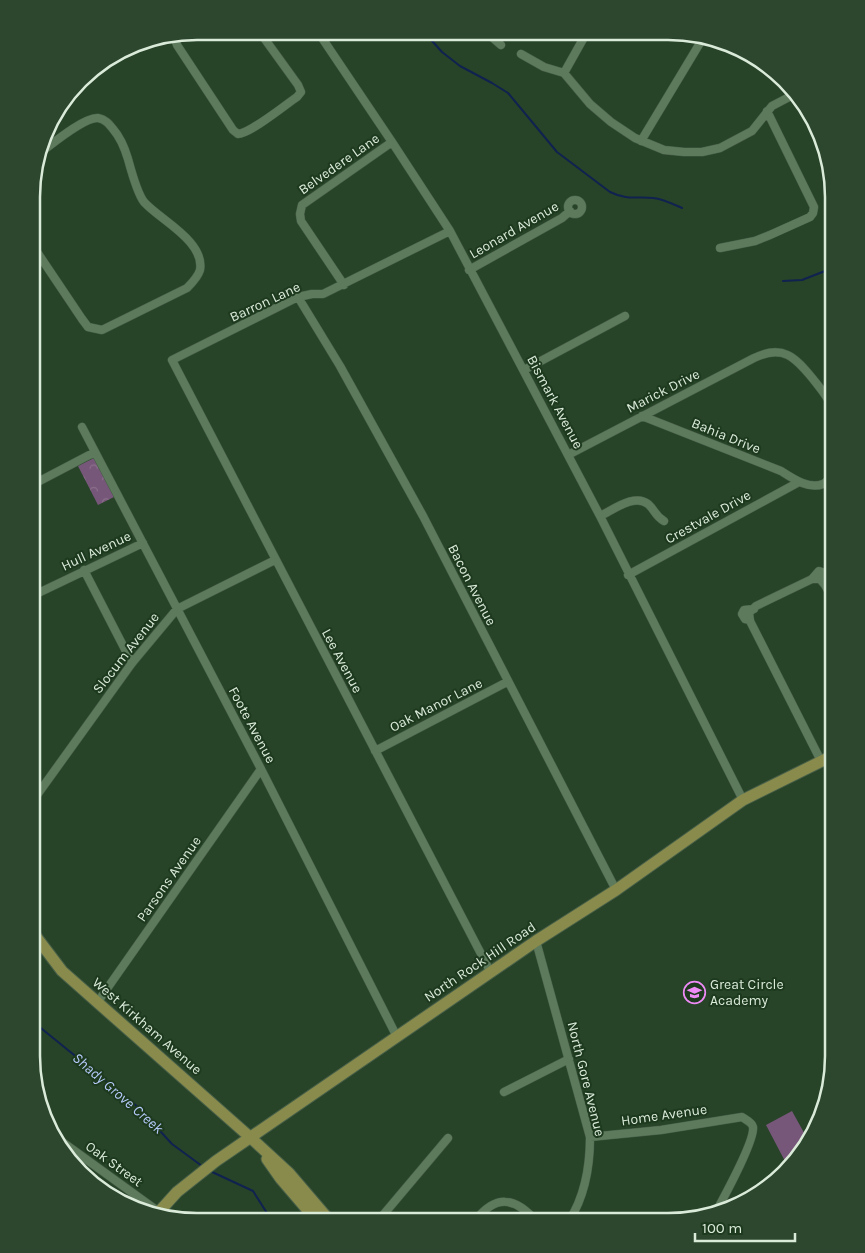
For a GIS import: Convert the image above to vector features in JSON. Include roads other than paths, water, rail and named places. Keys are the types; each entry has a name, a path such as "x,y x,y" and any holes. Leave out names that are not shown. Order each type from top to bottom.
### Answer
{"street":[{"path":"176,41 233,130 238,134 244,133 297,97 301,92 266,40"},
{"name":"Bismark Avenue","path":"323,40 450,231 600,516 628,575 743,800"},
{"path":"495,40 501,45"},
{"path":"564,73 583,40"},
{"path":"641,141 700,43"},
{"path":"521,54 544,67 564,73 590,104 611,122 641,141 664,150 702,152 720,148 752,130 766,112 778,102 789,97"},
{"path":"720,248 770,235 810,217 813,213 814,207 766,112"},
{"path":"40,256 88,327 102,330 187,288 200,270 200,261 193,245 143,200 127,154 117,134 105,120 100,118 91,119 65,134 48,147"},
{"name":"Belvedere Lane","path":"344,285 301,221 302,205 392,142"},
{"name":"Leonard Avenue","path":"470,270 562,218 570,211"},
{"name":"Barron Lane","path":"172,360 298,297 323,294 344,285 450,231"},
{"name":"Bacon Avenue","path":"298,297 340,366 423,516 616,890"},
{"path":"524,370 625,316"},
{"name":"Marick Drive","path":"568,455 763,354 782,352 793,357 825,393"},
{"name":"Lee Avenue","path":"172,360 491,973"},
{"name":"Bahia Drive","path":"642,416 782,472 799,482"},
{"name":"Foote Avenue","path":"82,427 261,769 397,1037"},
{"path":"40,481 96,452"},
{"path":"799,482 810,485 822,485 825,482"},
{"name":"Crestvale Drive","path":"628,575 799,482"},
{"path":"600,516 633,500 642,500 649,505 657,517 664,521"},
{"name":"Hull Avenue","path":"40,592 143,543"},
{"name":"Slocum Avenue","path":"40,791 132,663 177,609 275,560"},
{"path":"84,570 132,663"},
{"path":"825,588 819,580 751,614 825,752"},
{"name":"Oak Manor Lane","path":"375,750 508,682"},
{"name":"North Rock Hill Road","path":"162,1209 177,1192 216,1161 536,942 616,890 743,800 825,761"},
{"name":"Parsons Avenue","path":"97,1003 261,769"},
{"name":"West Kirkham Avenue","path":"40,941 62,971 289,1173 323,1213"},
{"name":"North Gore Avenue","path":"536,942 590,1137 590,1160 586,1180 573,1213"},
{"path":"504,1092 569,1059"},
{"name":"Home Avenue","path":"590,1137 661,1130 742,1117 750,1122 753,1128 751,1142 720,1204"},
{"name":"West Kirkham Avenue","path":"251,1138 281,1179 310,1213"},
{"path":"385,1213 448,1138"},
{"name":"Oak Street","path":"69,1147 147,1205"},
{"path":"481,1213 486,1208 498,1202 508,1201 526,1213"}],"waterway":[{"path":"431,40 442,52 460,66 508,93 557,152 610,192 627,197 657,199 682,208"},
{"path":"783,281 802,280 825,271"},
{"name":"Shady Grove Creek","path":"40,1027 138,1107 172,1144 202,1166"},
{"name":"Shady Grove Creek","path":"210,1171 253,1191 267,1213"}],"place":[{"name":"Great Circle Academy","path":"694,992"}]}
